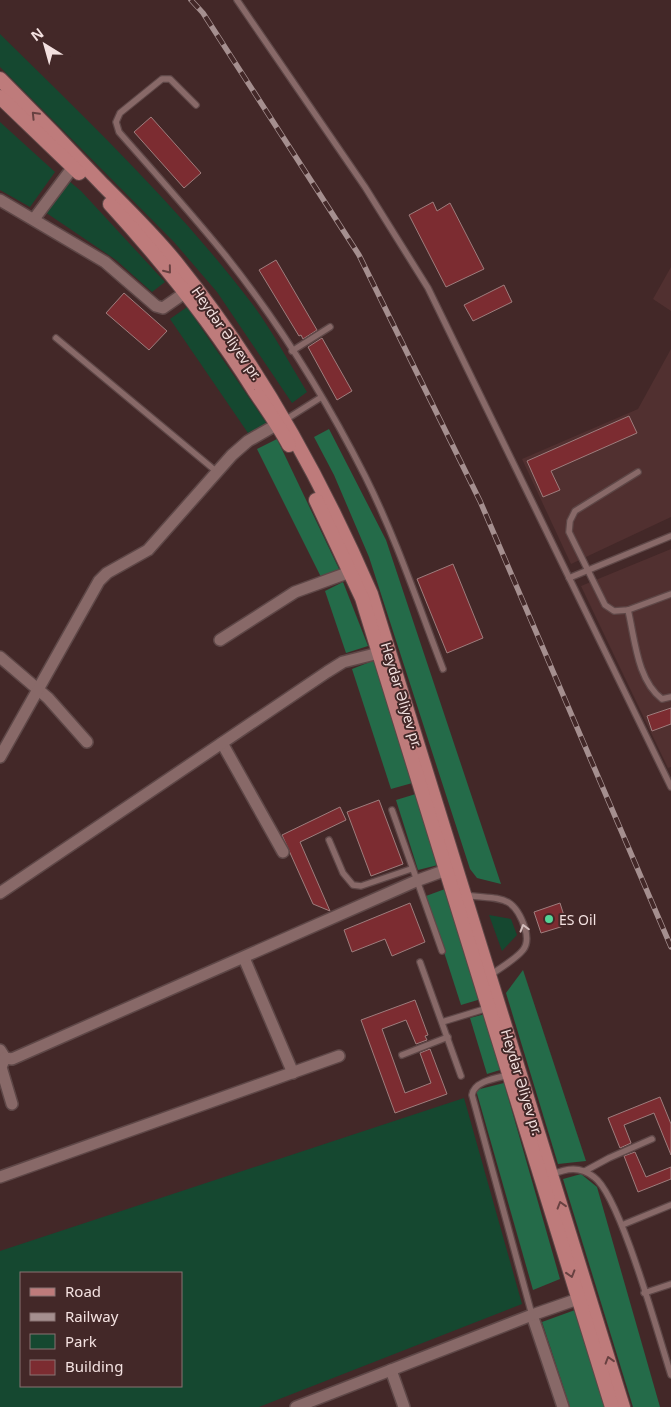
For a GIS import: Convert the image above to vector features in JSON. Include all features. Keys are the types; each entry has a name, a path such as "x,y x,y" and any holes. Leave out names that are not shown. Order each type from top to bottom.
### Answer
{"main road":[{"name":"Heydər Əliyev pr.","path":"0,79 178,264 250,364 339,524 371,594 623,1407"},
{"name":"Heydər Əliyev pr.","path":"1,100 73,167 143,240 186,292 281,422 290,447 362,598 612,1407"}],"street":[{"path":"34,219 73,167"},
{"path":"0,200 105,262 156,306 163,308 186,292"},
{"path":"0,757 99,581 107,573 148,550 217,472 248,441 281,422"},
{"path":"220,640 295,592 350,572"},
{"path":"0,892 327,672 343,662 379,653"},
{"path":"0,657 38,688 70,721 87,742"},
{"path":"222,744 283,852"},
{"path":"12,1104 1,1067 3,1054 12,1059 416,881 446,870"},
{"path":"244,958 292,1073"},
{"path":"0,1177 339,1056"},
{"path":"296,1407 532,1315 578,1299"},
{"path":"532,1315 563,1407"},
{"path":"391,1370 404,1407"}],"lane":[{"path":"237,0 365,187 428,288 671,787"},
{"path":"196,105 170,79 162,79 120,112 116,122 119,132 225,256 292,351 365,476 402,560 443,669"},
{"path":"292,351 330,327"},
{"path":"56,338 217,472"},
{"path":"281,422 320,398"},
{"path":"638,472 575,511 570,521 568,532 605,605 614,611 628,610 671,594"},
{"path":"568,578 671,536"},
{"path":"628,610 646,680 652,692 662,700 671,696"},
{"path":"392,810 411,869 442,951"},
{"path":"329,840 343,873 353,885 361,886 411,869"},
{"path":"464,895 508,901 519,912 527,934 527,944 523,951 490,976"},
{"path":"420,962 461,1076"},
{"path":"442,1022 488,1008"},
{"path":"402,1055 448,1037"},
{"path":"509,1075 477,1086 473,1090 472,1095 532,1315"},
{"path":"585,1171 652,1139"},
{"path":"552,1174 574,1168 585,1171 596,1178 606,1191 622,1225 671,1375"},
{"path":"622,1225 671,1205"},
{"path":"644,1294 671,1284"}],"shaded area":[{"path":"671,267 671,311 653,299"},
{"path":"671,349 671,517 571,564 522,459 638,409"},
{"path":"671,549 671,767 668,768 581,586"}],"green space":[{"path":"0,34 131,165 194,233 253,305 307,392 292,403 217,292 174,242 0,67"},
{"path":"0,122 55,172 30,207 0,190"},
{"path":"69,181 81,191 165,282 152,292 116,260 45,212"},
{"path":"187,307 267,424 248,433 170,319"},
{"path":"329,429 386,540 501,884 477,878 470,869 369,557 334,475 314,437"},
{"path":"277,439 340,571 321,577 257,449"},
{"path":"343,582 368,646 346,653 325,591"},
{"path":"375,660 416,782 391,789 352,669"},
{"path":"419,793 442,864 418,870 396,800"},
{"path":"445,889 481,999 461,1005 426,896"},
{"path":"489,915 511,919 517,935 502,951"},
{"path":"523,970 586,1161 558,1164 506,993"},
{"path":"485,1014 500,1070 487,1074 470,1018"},
{"path":"504,1083 560,1279 533,1290 476,1090"},
{"path":"464,1098 522,1304 259,1407 0,1407 0,1251"},
{"path":"581,1174 597,1187 660,1407 633,1407 563,1179"},
{"path":"575,1310 605,1407 570,1407 542,1322"}],"building":[{"path":"151,117 201,173 184,188 134,132"},
{"path":"433,202 437,211 450,203 484,269 446,287 409,215"},
{"path":"276,260 317,330 303,339 301,335 299,336 259,270"},
{"path":"504,285 512,302 473,321 464,305"},
{"path":"124,293 167,331 149,350 106,313"},
{"path":"322,338 352,391 337,400 308,347"},
{"path":"629,416 637,433 551,471 560,490 543,497 527,461"},
{"path":"453,564 483,638 447,653 417,579"},
{"path":"671,708 671,724 652,731 647,716"},
{"path":"379,800 403,864 371,876 347,812"},
{"path":"340,807 346,820 300,842 330,911 313,904 282,835"},
{"path":"410,903 425,942 392,956 385,939 352,952 344,930"},
{"path":"560,903 567,925 541,933 534,912"},
{"path":"415,1000 428,1035 425,1036 427,1040 416,1044 406,1020 382,1029 405,1093 431,1083 420,1053 430,1049 447,1094 395,1113 361,1020"},
{"path":"660,1097 671,1124 671,1155 654,1113 624,1125 631,1143 620,1148 608,1118"},
{"path":"635,1152 646,1177 671,1167 671,1179 638,1192 624,1156"}],"railway":[{"path":"191,0 203,13 359,255 480,501 671,947"}],"place":[{"name":"ES Oil","path":"549,919"}]}
